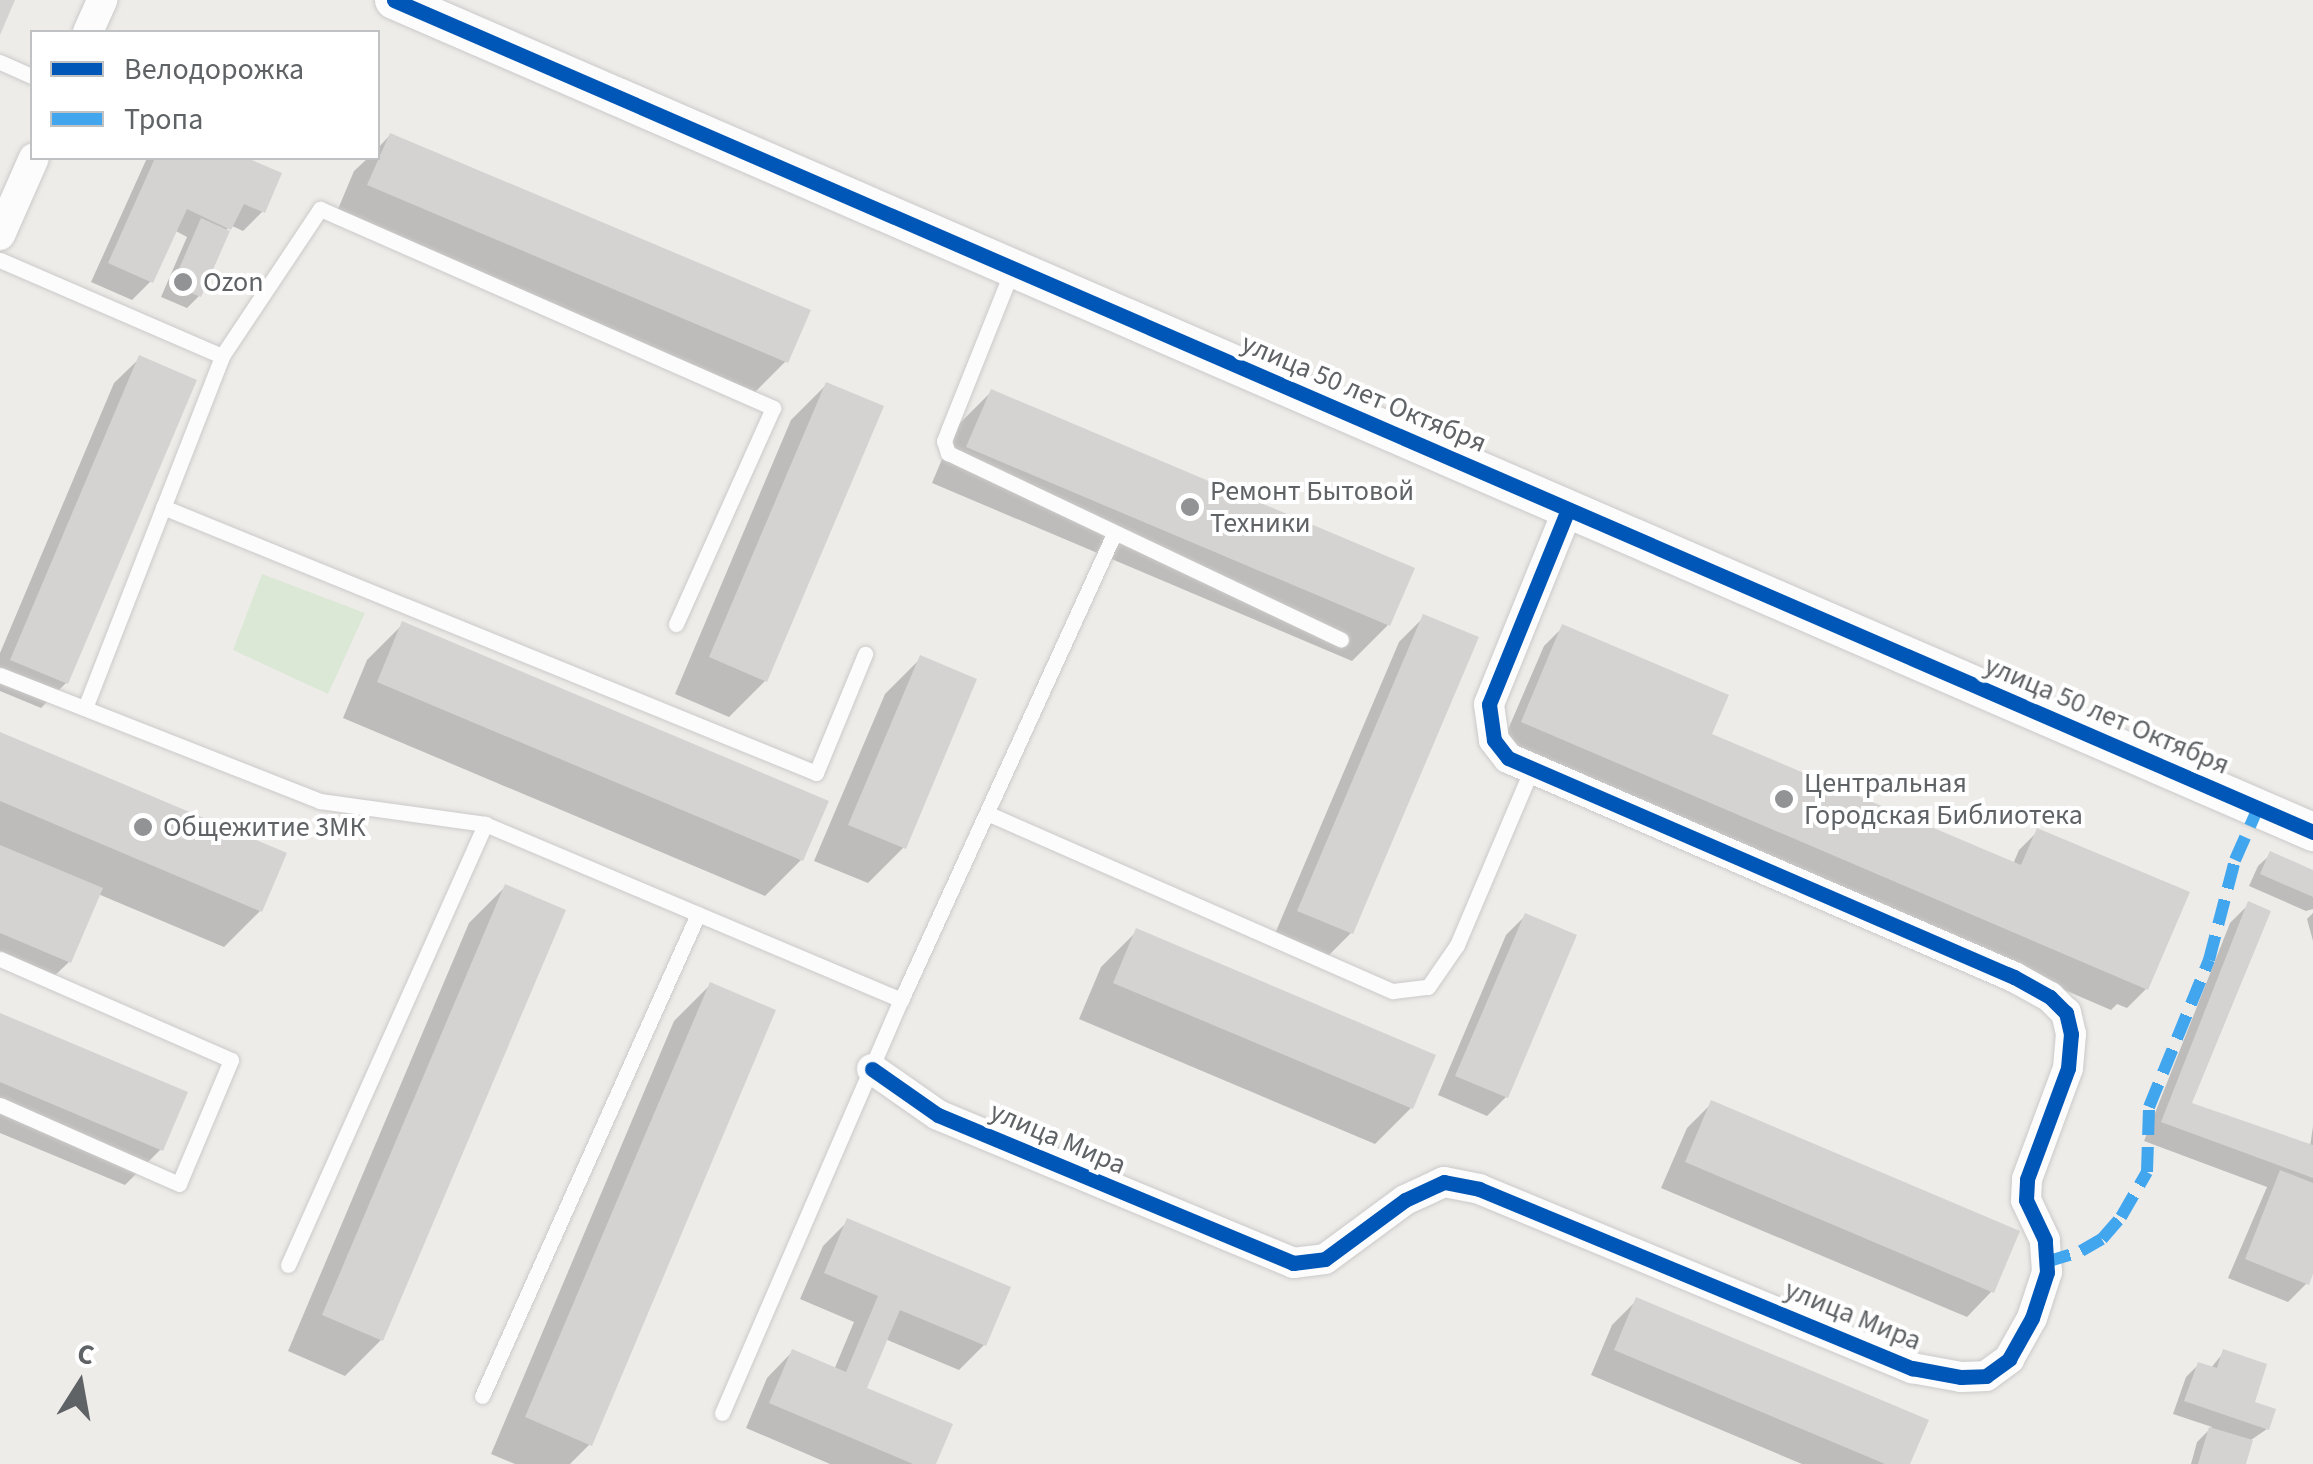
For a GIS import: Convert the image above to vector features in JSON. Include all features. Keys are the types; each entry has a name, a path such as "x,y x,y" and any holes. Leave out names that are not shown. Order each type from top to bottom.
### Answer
{"street":[{"path":"89,30 102,0"},
{"name":"улица 50 лет Октября","path":"394,0 2313,832"},
{"path":"0,234 33,160"},
{"name":"улица Мира","path":"872,1069 938,1115 1293,1263 1325,1259 1382,1214 1444,1182 1479,1190 1912,1368 1961,1378 1986,1376 2010,1359 2032,1318 2047,1272 2045,1240 2026,1200 2027,1179 2068,1068 2071,1034 2066,1013 2050,996 2014,977 1530,772 1508,758 1494,740 1489,704 1568,509"}],"lane":[{"path":"0,62 30,75"},
{"path":"85,708 222,356 320,209 773,408 676,624"},
{"path":"0,260 222,356"},
{"path":"1014,268 948,428 944,441 948,453 1341,640"},
{"path":"163,507 816,774 865,654"},
{"path":"722,1413 901,1000 1114,534"},
{"path":"0,675 320,800 485,824 901,1000"},
{"path":"989,814 1393,991 1428,987 1458,945 1530,772"},
{"path":"288,1265 485,824"},
{"path":"482,1396 698,914"},
{"path":"0,959 232,1060 179,1184 0,1105"}],"green space":[{"path":"262,574 365,613 328,694 233,650"}],"building":[{"path":"0,0 15,0 0,35"},
{"path":"390,133 811,310 788,363 367,185"},
{"path":"154,160 252,160 282,173 265,213 244,204 231,230 187,209 153,283 108,263"},
{"path":"201,218 230,231 201,297 172,285"},
{"path":"139,355 197,380 68,684 10,660"},
{"path":"826,382 884,406 767,682 709,657"},
{"name":"Ремонт Бытовой Техники","path":"991,389 1415,568 1390,626 966,447"},
{"path":"1423,614 1479,637 1353,934 1297,911"},
{"path":"402,621 829,801 803,861 377,682"},
{"name":"Центральная Городская Библиотека","path":"1562,624 1729,695 1712,734 2021,865 2037,828 2190,892 2148,990 1521,722"},
{"path":"920,655 977,679 906,849 848,825"},
{"name":"Общежитие 3МК","path":"0,732 287,853 262,912 0,801"},
{"path":"0,845 103,888 71,963 0,933"},
{"path":"2270,851 2313,870 2313,897 2260,874"},
{"path":"505,884 566,910 383,1341 322,1315"},
{"path":"2248,901 2271,911 2192,1103 2313,1145 2313,1178 2161,1122"},
{"path":"1525,913 1577,935 1508,1098 1455,1076"},
{"path":"1136,928 1436,1055 1413,1109 1113,983"},
{"path":"710,982 776,1010 592,1446 525,1417"},
{"path":"0,1013 188,1092 163,1151 0,1082"},
{"path":"1711,1100 2020,1231 1994,1293 1685,1162"},
{"path":"2280,1170 2313,1183 2313,1274 2309,1285 2245,1259"},
{"path":"847,1218 1011,1287 986,1346 900,1310 867,1388 953,1424 936,1464 913,1464 769,1403 792,1349 846,1372 878,1296 824,1273"},
{"path":"1636,1297 1929,1420 1910,1464 1885,1464 1614,1350"},
{"path":"2223,1349 2267,1364 2255,1402 2276,1409 2269,1430 2184,1401 2198,1362 2217,1368"},
{"path":"2209,1427 2253,1440 2246,1464 2198,1464"}],"marked path":[{"path":"2046,1262 2081,1251 2102,1239 2121,1217 2147,1172 2149,1107 2209,960 2235,860 2258,808"}],"cycle path":[{"path":"394,0 2313,832"},
{"path":"872,1069 938,1115 1293,1263 1325,1259 1405,1200 1444,1182 1479,1189 1912,1368 1961,1377 1986,1376 2009,1359 2032,1318 2047,1272 2045,1240 2026,1200 2027,1179 2068,1068 2071,1034 2066,1013 2050,997 2014,977 1508,758 1494,740 1489,704 1568,509"}],"place":[{"name":"Ozon","path":"183,282"},
{"name":"Ремонт Бытовой Техники","path":"1190,507"},
{"name":"Центральная Городская Библиотека","path":"1784,799"},
{"name":"Общежитие 3МК","path":"143,827"}]}
